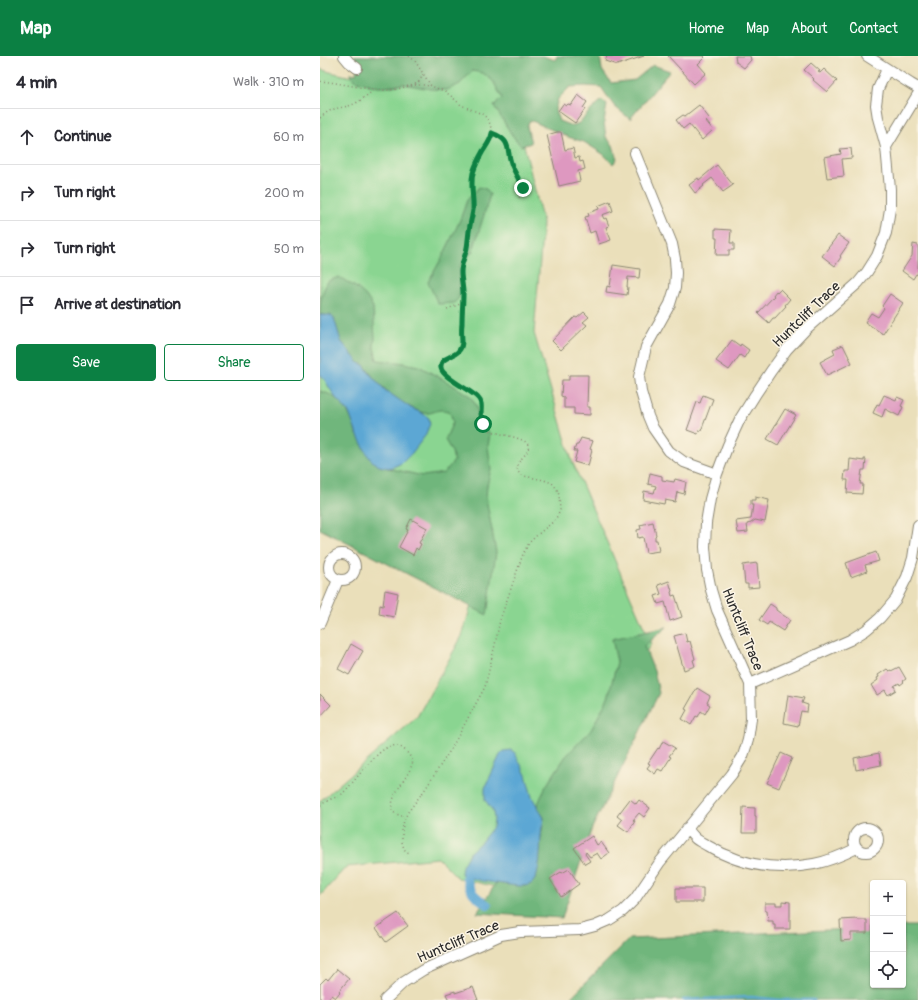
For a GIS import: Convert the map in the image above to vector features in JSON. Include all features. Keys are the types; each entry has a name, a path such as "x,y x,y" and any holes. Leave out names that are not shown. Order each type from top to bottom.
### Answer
{"street":[{"path":"344,56 357,68"},
{"path":"867,56 918,88"},
{"name":"Huntcliff Trace","path":"385,1000 404,982 423,970 501,935 520,932 580,930 609,920 623,911 635,899 660,862 732,774 743,756 748,740 751,719 750,684 717,610 711,590 705,547 706,523 710,499 717,474 728,445 740,419 754,395 770,371 806,329 858,283 867,272 886,234 890,209 890,189 886,147 876,105 878,89 887,69"},
{"path":"886,147 918,94"},
{"path":"635,153 672,244 676,274 675,288 670,304 646,347 639,377 644,404 653,428 669,451 684,462 717,474"},
{"path":"750,684 850,640 866,630 880,618 896,599 907,578 913,558 918,525"},
{"path":"320,623 338,580"},
{"path":"687,828 695,838 719,853 743,862 766,866 792,867 814,864 832,859 857,848"}],"path":[{"path":"409,56 415,61 431,86"},
{"path":"412,86 417,84 422,78 420,69"},
{"path":"320,81 335,82 375,90 389,90 421,85 431,86 444,91 461,105 482,114 487,118 492,133 491,138 480,156 473,172 473,209 461,271 463,303 461,331 462,346 457,353 444,360 441,364 441,368 442,371 455,382 477,396 482,405 480,413 481,420 489,430 526,441 528,448 525,455 517,465 518,472 524,476 544,480 552,484 557,489 559,495 560,510 558,515 554,521 529,543 523,554 500,620 486,687 451,749 405,817 402,831 402,842 404,849 410,854"},
{"path":"320,118 327,111 354,104 375,90"},
{"path":"492,133 504,138 513,170 523,188 519,198"},
{"path":"447,309 463,303"},
{"path":"320,805 340,796 381,752 390,746 398,746 403,749 413,761 411,768 395,795 392,806 392,811 405,817"}],"green space":[{"path":"354,56 543,56 555,60 557,56 600,56 602,70 611,83 635,80 653,65 670,71 630,119 614,106 601,87 570,87 558,99 555,110 559,121 572,126 579,123 602,100 607,105 604,122 606,137 613,145 617,159 613,164 603,154 584,142 568,137 530,120 527,126 531,143 521,146 512,135 494,106 502,98 493,81 483,73 472,71 460,84 447,90 403,84 377,87 354,80 350,73 356,74 358,62"},
{"path":"486,56 513,100 543,223 534,333 572,461 651,644 550,806 537,881 527,889 506,889 458,878 438,858 346,867 320,896 320,801 417,717 462,636 493,531 406,480 362,468 320,427 320,69 382,84"},
{"path":"479,187 486,189 490,195 473,251 460,266 459,298 454,303 438,304 428,282 443,256 460,220 467,200"},
{"path":"339,277 357,288 366,296 373,307 375,338 374,347 377,360 419,366 470,396 477,407 478,419 490,434 488,446 491,469 486,498 496,552 487,615 320,529 320,391 333,396 344,406 351,417 360,440 379,466 423,476 444,473 454,461 452,452 445,440 453,422 450,412 441,410 424,413 399,401 374,378 364,365 359,363 341,341 338,334 324,315 320,315 321,298 328,281"},
{"path":"667,627 644,646 654,671 659,693 592,828 562,918 477,913 496,883 525,886 536,877 544,818 537,806 546,786 566,756 591,730 608,698 617,662 612,639"},
{"path":"906,926 918,926 918,1000 568,1000 629,939 870,928 870,988 906,988"}],"water":[{"path":"320,315 330,315 334,318 341,341 359,363 364,365 385,390 411,408 429,418 430,424 425,436 402,463 388,468 379,466 372,461 356,432 349,413 335,397 320,375"},
{"path":"511,750 515,753 526,775 532,797 544,818 537,875 531,884 524,886 482,881 461,874 462,866 470,852 481,842 493,827 493,811 485,800 485,788 500,755 504,751"}],"building":[{"path":"607,56 644,56 617,65 605,61"},
{"path":"668,56 704,56 705,57 698,64 706,73 694,84"},
{"path":"735,56 750,56 751,60 744,68 736,62"},
{"path":"811,63 820,71 818,72 820,73 824,69 837,81 827,92 804,70"},
{"path":"578,95 587,102 583,108 585,109 575,123 558,111 563,104 566,106 568,104 571,105"},
{"path":"699,105 709,118 706,121 713,130 702,140 689,124 683,129 676,120 683,115 685,116"},
{"path":"561,132 565,150 573,148 575,158 579,157 580,162 583,161 585,169 578,171 580,181 559,186 547,135"},
{"path":"851,148 852,158 842,159 844,176 827,178 824,157 841,154 840,149"},
{"path":"717,165 733,185 723,192 712,178 695,193 689,185 698,178 699,180"},
{"path":"610,201 613,211 602,215 604,219 606,218 609,226 606,227 611,240 599,244 595,231 590,233 585,217 589,216 588,213 599,209 598,206"},
{"path":"715,229 731,230 730,243 734,243 734,250 729,250 729,255 716,255 717,238 715,238"},
{"path":"838,235 849,243 835,266 822,256"},
{"path":"913,244 918,245 918,275 916,274 913,279 902,271 912,256"},
{"path":"613,265 640,269 639,278 628,277 627,295 606,292 607,286 610,287"},
{"path":"780,289 790,299 785,305 786,306 769,323 758,313 774,296 773,295 776,291 777,292"},
{"path":"890,294 903,303 883,334 865,322 871,313 878,317 884,308 882,306"},
{"path":"584,312 589,317 583,322 587,325 561,350 552,341 575,317 577,318"},
{"path":"732,340 749,350 744,358 740,355 729,370 716,361"},
{"path":"843,345 852,363 827,375 820,362 835,354 833,349"},
{"path":"569,375 588,375 587,407 590,407 590,415 574,414 574,408 564,408 564,397 561,396 562,380 569,380"},
{"path":"703,395 713,399 701,431 699,431 698,434 687,430 697,402 700,403"},
{"path":"884,395 896,400 897,397 904,400 899,416 885,409 882,417 873,413 877,404 879,405"},
{"path":"785,409 796,415 778,445 767,439"},
{"path":"581,438 593,441 590,449 592,450 588,466 574,462 577,451 574,451"},
{"path":"850,459 864,461 864,459 866,459 865,470 862,470 860,484 863,484 862,494 847,493 848,480 844,480 845,471 849,471"},
{"path":"650,473 662,476 662,480 674,482 675,479 686,482 684,494 677,492 675,502 665,500 664,504 643,500 644,491 654,493 656,486 648,484"},
{"path":"755,497 769,500 765,522 755,520 747,524 748,532 738,533 736,521 751,519 753,505 751,505 751,500 755,500"},
{"path":"411,519 427,528 419,543 421,544 418,550 416,548 413,555 399,547 408,530 406,529"},
{"path":"653,522 656,535 655,540 657,540 659,551 646,553 643,537 638,538 637,530 641,529 640,525"},
{"path":"876,552 879,561 865,565 867,571 851,577 846,563"},
{"path":"757,563 759,587 748,588 748,584 745,584 743,565"},
{"path":"669,581 672,596 675,595 682,617 670,621 665,602 658,604 655,596 661,594 658,585"},
{"path":"385,590 398,593 394,617 379,614 380,605 383,606"},
{"path":"770,604 790,620 783,631 769,622 767,625 759,620"},
{"path":"685,633 687,642 690,641 695,659 693,660 695,666 684,670 674,636"},
{"path":"351,644 363,651 349,675 338,669"},
{"path":"899,667 906,679 903,681 904,682 900,685 899,683 894,686 896,690 888,695 885,690 877,695 871,685 878,680 878,675 887,669 891,671"},
{"path":"697,688 710,696 707,703 710,705 705,714 701,711 698,717 696,716 691,725 682,719 687,710 685,709"},
{"path":"320,694 331,705 320,717"},
{"path":"788,695 804,698 802,703 808,705 807,712 801,711 798,726 784,723"},
{"path":"663,741 675,748 669,756 671,757 662,771 658,769 655,774 647,768 650,764 648,763 658,748 659,749"},
{"path":"781,753 792,758 779,788 767,783"},
{"path":"879,753 881,765 856,770 854,758"},
{"path":"630,799 636,804 639,800 650,808 644,817 639,813 633,820 635,821 628,832 618,825 622,820 617,816"},
{"path":"743,807 755,808 756,833 742,833"},
{"path":"592,836 597,845 601,842 609,853 601,859 597,853 590,857 586,852 585,854 590,861 585,864 574,848"},
{"path":"569,869 579,884 561,897 550,879"},
{"path":"676,888 703,888 703,902 676,902"},
{"path":"782,901 790,902 790,929 775,929 773,921 768,921 767,911 765,911 765,903 776,903 776,905 782,905"},
{"path":"398,913 408,926 386,942 376,928"},
{"path":"840,920 867,920 867,933 851,933 851,940 841,941"},
{"path":"337,969 349,979 335,998 331,995 327,1000 320,1000 320,984 326,978 328,980"},
{"path":"473,987 478,1000 449,1000 446,994 455,991 455,993"}],"waterway":[{"path":"466,877 473,893 488,905"},
{"path":"683,1000 751,997 780,1000 814,1000"}],"route":[{"path":"483,424 480,417 482,405 480,400 477,396 445,374 442,371 441,364 444,360 457,353 462,346 461,331 463,294 461,271 473,209 473,172 488,145 492,133 504,138 510,154 513,170 523,188"}]}
